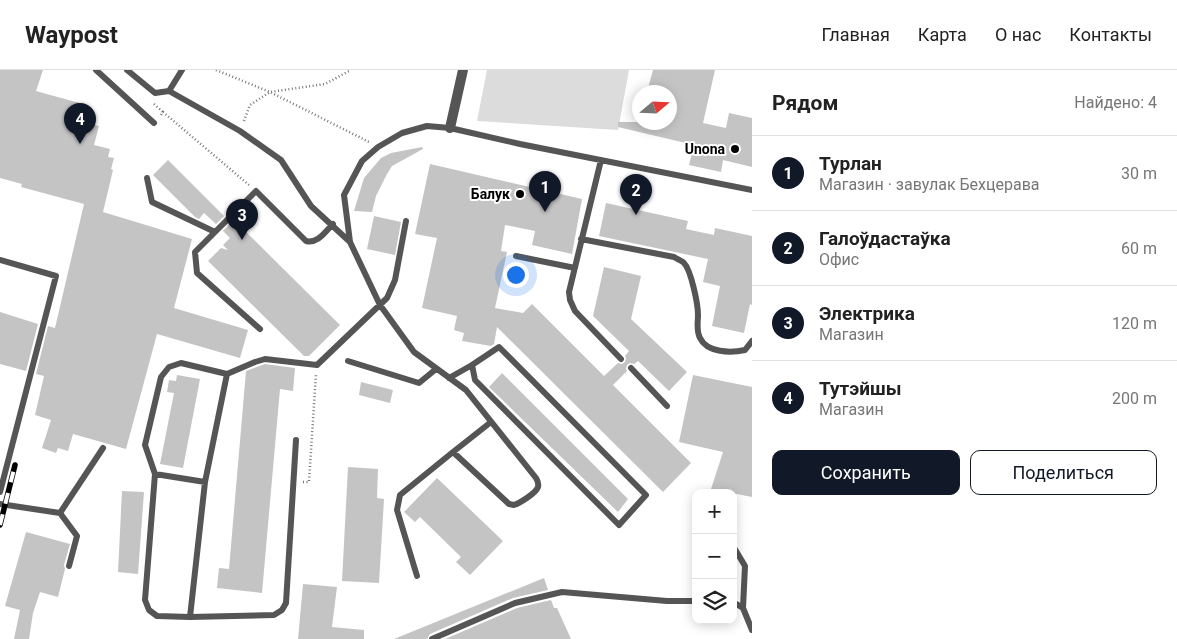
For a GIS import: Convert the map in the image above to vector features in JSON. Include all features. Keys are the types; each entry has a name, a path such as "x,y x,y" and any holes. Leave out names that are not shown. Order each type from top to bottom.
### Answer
{"street":[{"path":"450,128 463,70"}],"lane":[{"path":"96,70 154,123"},
{"path":"128,70 155,93 170,91 240,131 281,160 311,206 333,224 350,242 380,305 414,352 466,390 536,478 539,483 538,489 520,503 514,506 508,504 453,452"},
{"path":"170,91 182,70"},
{"path":"350,242 344,195 362,161 378,147 402,133 427,126 450,128 520,144 752,190"},
{"path":"601,160 569,292 575,311 622,359"},
{"path":"147,178 152,202 215,232"},
{"path":"260,329 197,273 195,252 256,191 306,241 312,242 317,240 333,224"},
{"path":"296,440 286,603 282,610 274,615 190,617 157,616 149,610 146,600 154,474 145,445 161,377 169,367 181,363 227,374 265,359 317,365 387,298 394,280 406,221"},
{"path":"582,239 674,257 685,264 691,278 698,312 700,338 709,347 722,351 736,352 745,350 752,341"},
{"path":"516,256 575,268"},
{"path":"0,260 56,276 0,492"},
{"path":"449,378 499,347 646,495 619,524 475,380 472,365"},
{"path":"348,361 419,383 436,368"},
{"path":"631,368 667,406"},
{"path":"190,617 204,482 227,374"},
{"path":"418,576 397,510 400,495 491,422"},
{"path":"60,512 103,448"},
{"path":"154,474 204,482"},
{"path":"0,504 60,512 77,536 69,566"},
{"path":"737,553 745,566 742,608 752,630"},
{"path":"432,639 515,603 562,592 667,601 692,601"},
{"path":"737,605 742,608"}],"path":[{"path":"216,70 270,92 378,147"},
{"path":"232,76 233,70"},
{"path":"240,131 250,105 270,92 325,84 351,70"},
{"path":"150,100 256,191"},
{"path":"154,123 163,112"},
{"path":"293,481 309,482 317,365"}],"shaded area":[{"path":"487,70 629,70 618,130 477,121"}],"building":[{"path":"0,70 43,70 36,91 83,104 79,121 99,126 94,145 110,149 108,157 114,158 103,212 192,239 174,308 248,330 240,358 157,334 126,449 73,434 68,451 58,448 56,453 42,448 51,420 35,415 44,376 36,374 48,326 55,328 84,204 21,187 22,184 0,178"},
{"path":"653,70 715,70 703,123 726,128 729,113 752,118 752,167 723,160 721,172 689,165 694,145 618,127 618,122 632,122 632,130 677,130 677,85 649,85"},
{"path":"422,147 423,149 392,166 376,196 372,212 354,211 364,178 381,158 391,153"},
{"path":"168,160 224,216 216,224 204,213 199,219 195,217 153,175"},
{"path":"430,164 582,199 572,254 532,245 535,231 505,225 501,251 507,252 495,308 523,313 532,304 604,376 618,363 622,364 625,362 625,356 629,351 593,316 604,267 641,276 631,319 687,372 669,391 638,361 627,365 627,371 613,385 691,463 663,492 497,327 494,344 491,346 462,341 464,333 454,330 457,316 422,308 437,238 415,234"},
{"path":"606,203 688,221 686,229 714,235 715,228 752,236 752,305 750,304 744,333 712,326 720,286 703,282 708,259 599,236"},
{"path":"374,216 401,222 395,255 367,249"},
{"path":"231,223 238,230 241,227 340,325 309,356 304,356 208,261 221,248 228,250 223,245 230,238 223,231"},
{"path":"0,312 38,324 26,371 0,364"},
{"path":"265,364 295,368 293,391 280,389 262,593 217,588 219,568 229,569 246,371"},
{"path":"502,373 628,499 618,512 489,387"},
{"path":"177,375 200,379 183,468 160,464 174,393 167,392 169,380 176,381"},
{"path":"693,375 752,387 752,497 737,494 737,489 711,489 723,452 679,442"},
{"path":"361,382 393,390 390,403 359,395"},
{"path":"348,467 378,469 377,498 384,499 379,583 342,581"},
{"path":"437,478 503,541 470,575 456,562 461,557 420,517 415,522 404,512"},
{"path":"122,491 144,492 138,574 118,572"},
{"path":"26,532 70,544 58,597 40,592 33,613 29,639 14,639 20,610 5,606"},
{"path":"544,578 548,590 513,598 430,634 427,639 394,639"},
{"path":"303,584 337,587 332,627 364,630 364,639 298,639"},
{"path":"551,600 554,608 557,608 571,639 445,639 517,608"}],"railway":[{"path":"0,525 15,465"}],"place":[{"name":"Тутэйшы","path":"80,144"},
{"name":"Unona","path":"735,149"},
{"name":"Балук","path":"520,194"},
{"name":"Турлан","path":"545,212"},
{"name":"Галоўдастаўка","path":"636,215"},
{"name":"Электрика","path":"242,240"}]}
